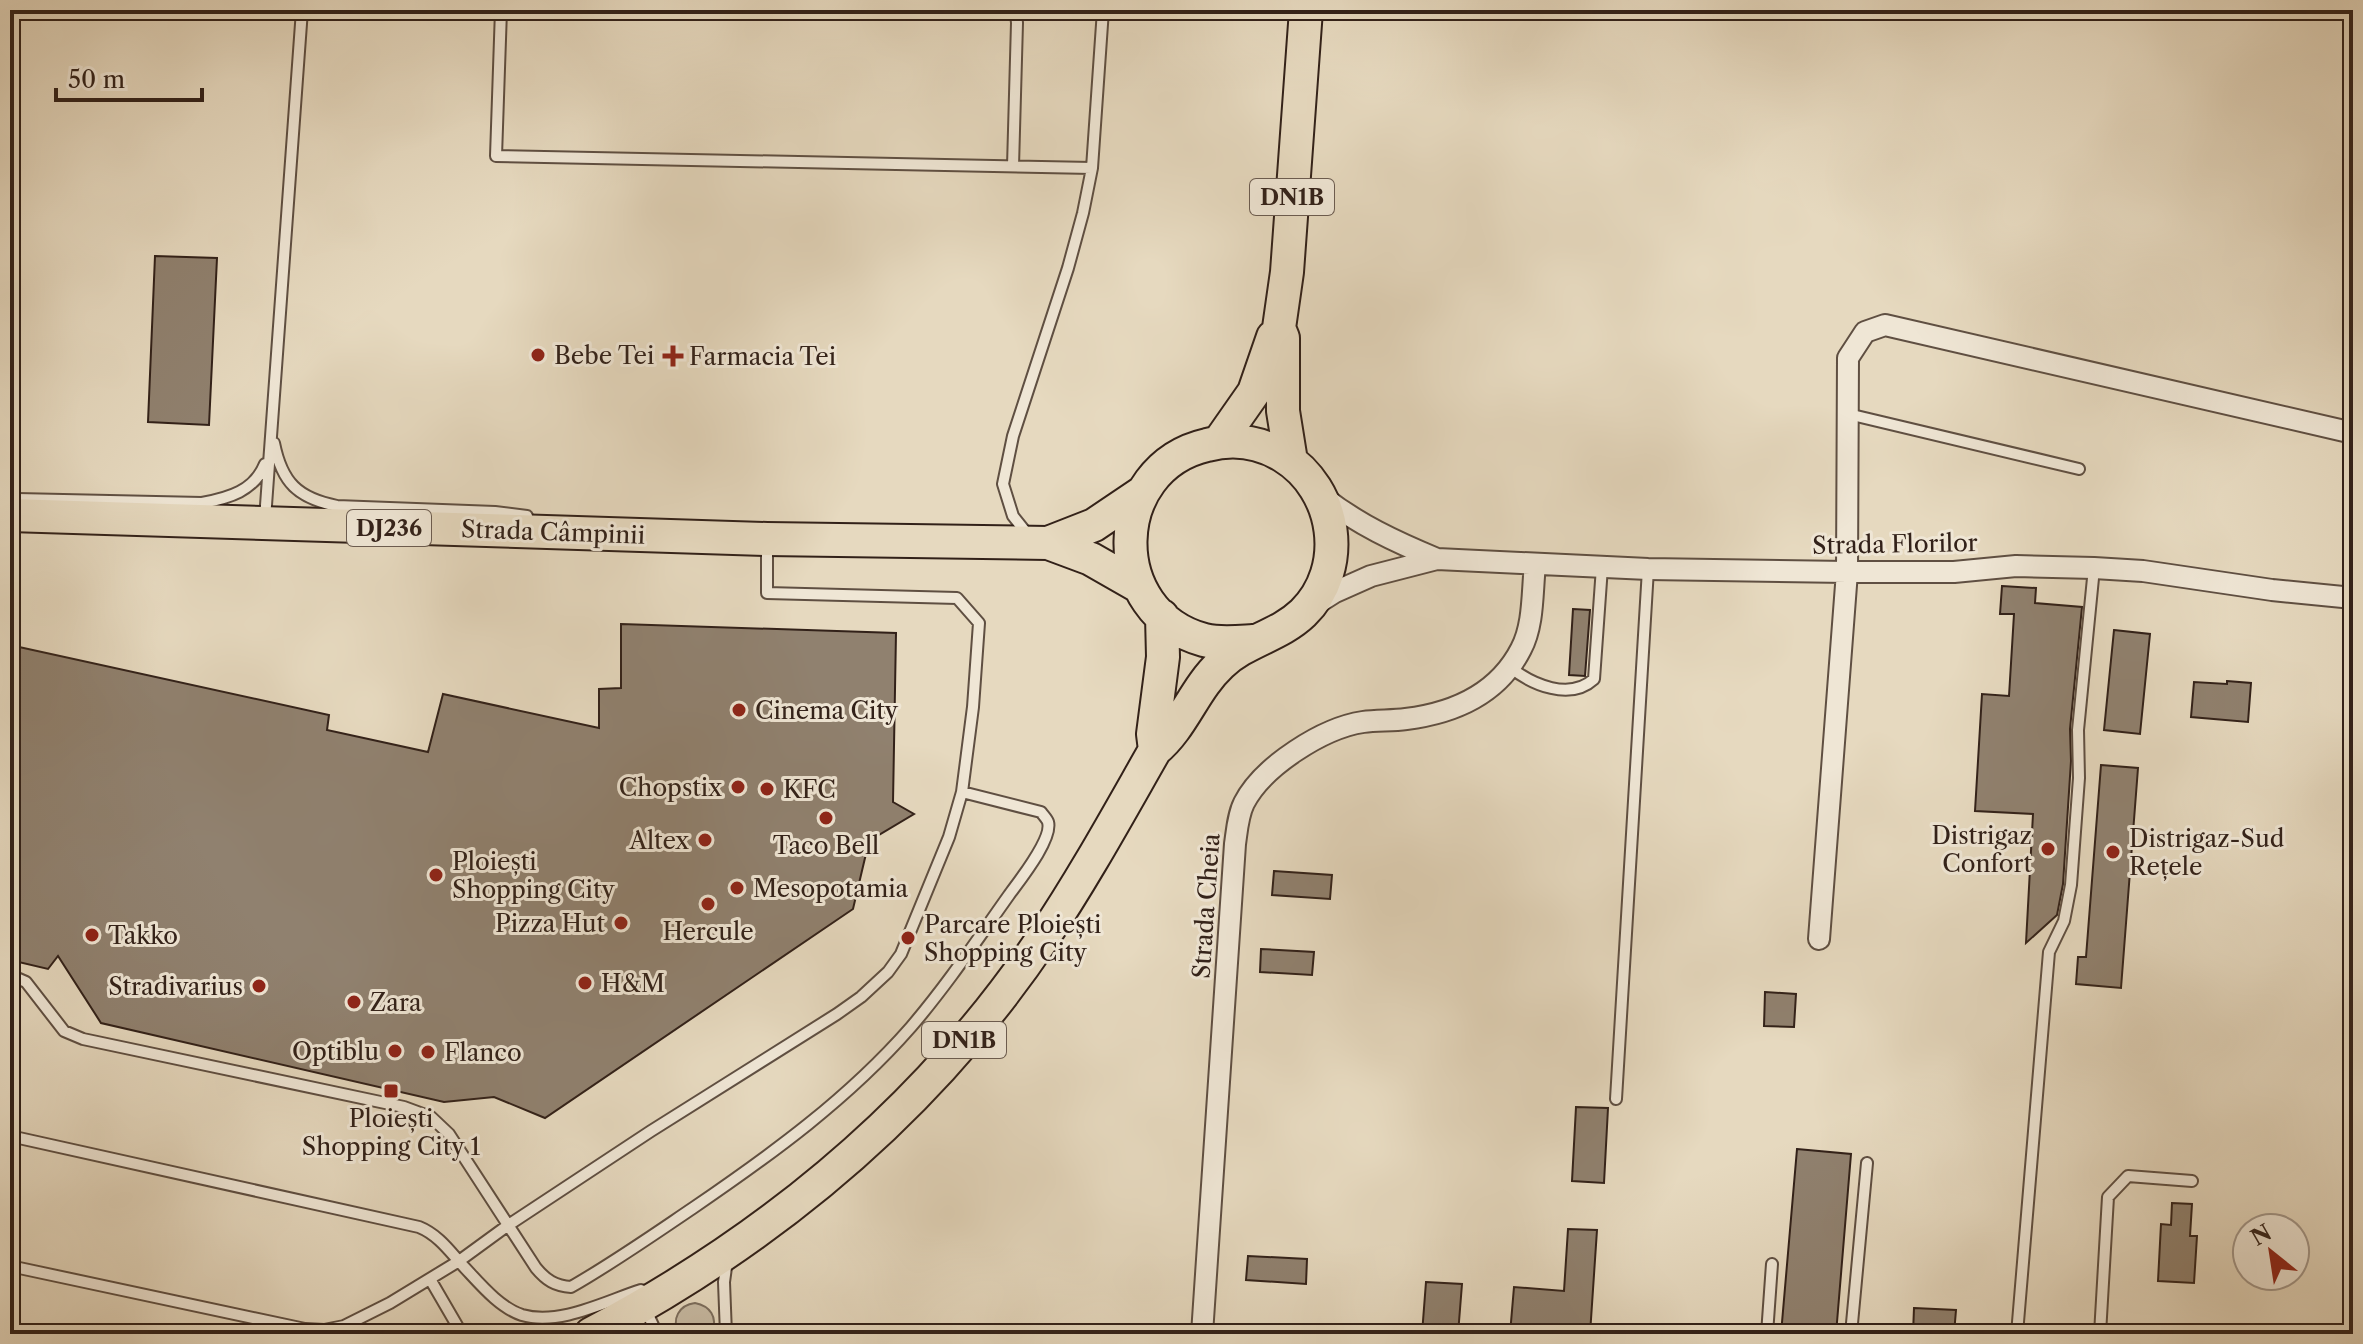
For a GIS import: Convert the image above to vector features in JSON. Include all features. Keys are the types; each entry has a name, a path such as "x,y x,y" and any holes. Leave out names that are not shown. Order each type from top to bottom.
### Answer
{"main road":[{"name":"DN1B","path":"1219,442 1254,392 1273,336 1279,328 1287,272 1306,10"},
{"name":"DN1B","path":"1279,328 1283,338 1283,411 1291,461"},
{"name":"DN1B","path":"591,1334 651,1320 716,1261 774,1221 832,1174 920,1088 1000,997 1042,939 1079,882 1155,750 1167,740 1209,675 1223,661 1253,641 1279,630 1302,614 1316,597 1326,578 1332,535 1320,494 1307,476 1291,461 1257,444 1219,442 1196,447 1175,458 1157,473 1143,492 1133,519 1130,549 1140,587 1162,616 1182,631 1204,640 1228,643 1253,641"},
{"name":"DJ236","path":"1041,543 1094,525 1143,492"},
{"name":"Strada Câmpinii","path":"10,515 767,539 1041,543"},
{"name":"DJ236","path":"1041,543 1111,568 1140,587"},
{"name":"DN1B","path":"1155,750 1153,734 1163,657 1162,616"}],"street":[{"path":"1819,939 1847,572 1848,358 1865,332 1885,325 2353,433"},
{"path":"1320,494 1344,513 1382,535 1437,559"},
{"path":"1302,614 1335,592 1371,576 1437,559"},
{"name":"Strada Florilor","path":"1437,559 1648,569 1847,572 1954,572 2016,566 2094,568 2143,571 2353,598"},
{"name":"Strada Cheia","path":"1202,1334 1235,844 1243,805 1254,787 1270,771 1328,734 1362,722 1442,713 1471,702 1495,685 1523,647 1535,565"}],"lane":[{"path":"265,524 302,10"},
{"path":"501,10 496,156 1092,168"},
{"path":"1010,10 1016,13 1017,23 1013,166"},
{"path":"1041,543 1013,516 1003,484 1005,469 1068,268 1092,168 1103,10"},
{"path":"1848,414 2079,469"},
{"path":"271,428 286,478 299,492 315,502 337,506 507,514 530,517 574,533"},
{"path":"10,499 202,503 245,489 261,474 269,454"},
{"path":"10,1266 280,1324 324,1330 351,1324 459,1261 507,1226 875,986 901,954 949,837 962,792 975,693 979,623 957,598 767,593 767,539"},
{"path":"1510,667 1540,686 1573,689 1587,685 1594,679 1602,567"},
{"path":"2017,1334 2049,952 2064,921 2071,885 2079,778 2078,730 2094,568"},
{"path":"1616,1099 1648,569"},
{"path":"10,975 26,982 64,1031 83,1039 374,1101 431,1117 449,1134 544,1278 559,1287 571,1287 776,1151 847,1091 910,1029 944,987 1044,841 1048,820 1041,812 962,792"},
{"path":"10,1136 419,1227 439,1239 502,1303 520,1314 561,1316 716,1261 724,1282 726,1334"},
{"path":"1851,1334 1867,1163"},
{"path":"2100,1334 2108,1197 2116,1185 2128,1176 2192,1181"},
{"path":"1767,1334 1772,1264"},
{"path":"430,1279 462,1334"}],"shaded area":[{"path":"695,1303 711,1313 714,1322 712,1332 679,1334 676,1323 678,1314 689,1304"}],"building":[{"path":"155,256 217,258 209,425 148,422"},
{"path":"2002,586 2036,588 2035,603 2082,607 2070,729 2071,761 2063,884 2057,915 2026,943 2033,814 1975,811 1982,694 2009,696 2014,614 2000,614"},
{"path":"1573,609 1590,610 1585,676 1569,675"},
{"name":"Ploiești Shopping City","path":"621,624 896,633 893,802 914,814 869,841 853,909 545,1118 494,1097 444,1102 101,1023 58,956 48,969 10,960 10,645 329,715 327,730 428,752 443,694 599,728 599,689 621,688"},
{"path":"2114,630 2150,634 2140,734 2104,730"},
{"path":"2227,681 2251,683 2248,722 2191,717 2194,682 2227,684"},
{"name":"Distrigaz-Sud Rețele","path":"2101,765 2138,768 2121,988 2076,984 2078,957 2086,957"},
{"path":"1274,871 1332,875 1330,899 1272,895"},
{"path":"1261,949 1314,952 1312,975 1260,972"},
{"path":"1765,992 1796,994 1794,1027 1764,1026"},
{"path":"1576,1107 1608,1108 1604,1183 1572,1181"},
{"path":"1797,1149 1851,1154 1836,1334 1781,1334"},
{"path":"2172,1203 2192,1204 2190,1236 2197,1236 2194,1283 2158,1281 2161,1224 2171,1225"},
{"path":"1568,1229 1597,1230 1590,1334 1510,1334 1514,1287 1564,1291"},
{"path":"1248,1256 1307,1259 1306,1284 1246,1280"},
{"path":"1426,1282 1462,1284 1458,1334 1422,1334"},
{"path":"1914,1308 1956,1310 1954,1334 1913,1334"}],"place":[{"name":"Bebe Tei","path":"538,355"},
{"name":"Farmacia Tei","path":"673,356"},
{"name":"Cinema City","path":"739,710"},
{"name":"Chopstix","path":"738,787"},
{"name":"KFC","path":"767,789"},
{"name":"Taco Bell","path":"826,818"},
{"name":"Altex","path":"705,840"},
{"name":"Distrigaz Confort","path":"2048,849"},
{"name":"Distrigaz-Sud Rețele","path":"2113,852"},
{"name":"Ploiești Shopping City","path":"436,875"},
{"name":"Mesopotamia","path":"737,888"},
{"name":"Hercule","path":"708,904"},
{"name":"Pizza Hut","path":"621,923"},
{"name":"Takko","path":"92,935"},
{"name":"Parcare Ploiești Shopping City","path":"908,938"},
{"name":"H&M","path":"585,983"},
{"name":"Stradivarius","path":"259,986"},
{"name":"Zara","path":"354,1002"},
{"name":"Optiblu","path":"395,1051"},
{"name":"Flanco","path":"428,1052"},
{"name":"Ploiești Shopping City 1","path":"391,1091"}]}
